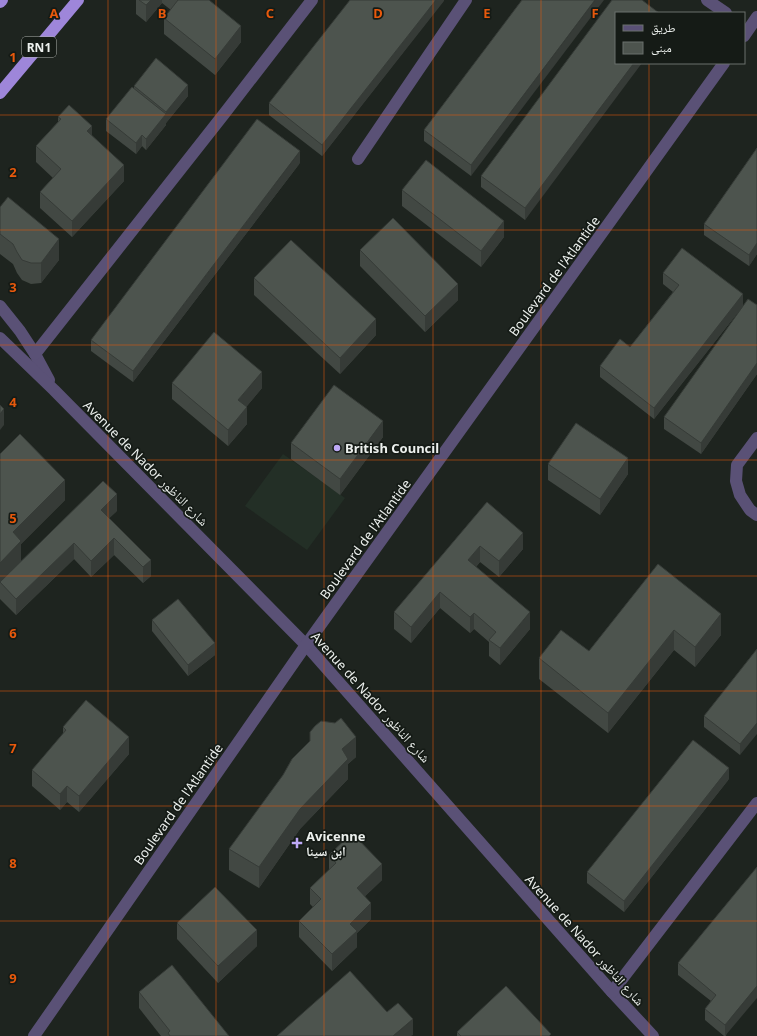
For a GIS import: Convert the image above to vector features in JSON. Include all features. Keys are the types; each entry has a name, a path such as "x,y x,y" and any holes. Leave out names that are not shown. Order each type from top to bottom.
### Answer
{"highway":[{"name":"RN1","path":"0,93 78,0"}],"street":[{"path":"35,354 312,0"},
{"path":"358,159 466,0"},
{"path":"707,0 725,12"},
{"path":"749,31 757,17"},
{"name":"Boulevard de l'Atlantide","path":"34,1036 306,645 723,64"},
{"name":"Avenue de Nador شارع الناظور","path":"0,306 20,331 35,354 54,390"},
{"name":"Avenue de Nador شارع الناظور","path":"0,338 54,390 306,645 652,1036"},
{"path":"757,438 737,465 736,481 740,495 750,510 757,515"},
{"path":"612,992 757,802"}],"shaded area":[{"path":"283,454 345,498 307,550 245,506"}],"building":[{"path":"139,0 151,0 146,5"},
{"path":"178,0 209,0 241,26 215,59 164,18"},
{"path":"350,0 436,0 322,145 269,103"},
{"path":"522,0 595,0 471,165 424,130"},
{"path":"612,0 642,0 658,12 615,12 615,64 633,64 525,208 481,176"},
{"path":"156,58 188,85 166,112 134,86"},
{"path":"132,87 166,114 146,139 142,135 136,143 106,119"},
{"path":"69,105 92,126 87,131 124,165 72,221 40,192 61,169 36,146 61,119 58,117"},
{"path":"257,119 300,151 133,371 91,340"},
{"path":"757,148 757,243 749,255 704,224"},
{"path":"426,160 504,221 481,251 402,190"},
{"path":"8,197 59,239 41,263 31,263 22,260 13,244 0,234 0,207"},
{"path":"393,218 458,284 425,316 360,250"},
{"path":"291,240 376,319 340,358 254,278"},
{"path":"682,248 743,294 654,408 600,366 620,339 630,347 679,285 663,273"},
{"path":"748,299 757,305 757,363 701,443 664,417"},
{"path":"214,332 262,372 238,400 247,407 228,430 172,383"},
{"name":"British Council","path":"334,385 383,421 340,479 291,443"},
{"path":"0,405 4,409 0,414"},
{"path":"576,423 628,458 600,499 548,464"},
{"path":"20,434 65,480 13,532 21,541 0,563 0,454"},
{"path":"103,481 117,494 101,510 151,560 143,567 114,538 91,561 74,543 16,599 0,582"},
{"path":"487,502 523,533 499,561 480,546 468,560 530,612 500,648 489,640 496,632 474,613 470,617 440,592 411,627 394,612"},
{"path":"658,564 721,614 695,647 674,630 608,713 539,658 561,630 589,651"},
{"path":"178,599 215,643 188,665 152,620"},
{"path":"757,649 757,723 740,744 704,716"},
{"path":"86,700 129,737 79,796 67,786 60,794 32,770 66,730 63,727"},
{"path":"341,718 356,737 342,749 348,759 300,809 259,867 229,849 283,775 292,759 310,741 310,732 315,726 321,721 335,723"},
{"path":"693,740 729,768 624,901 587,872"},
{"path":"352,833 382,864 357,888 371,903 350,924 357,931 332,954 299,921 321,899 310,888 336,863 329,855"},
{"path":"757,867 757,986 725,1025 705,1009 716,995 678,963"},
{"path":"215,887 257,930 218,966 177,923"},
{"path":"172,965 229,1036 170,1036 168,1033 170,1031 139,992"},
{"path":"350,971 387,1012 398,1003 413,1019 393,1036 277,1036"},
{"path":"506,986 551,1034 549,1036 461,1036 457,1032"}],"place":[{"name":"British Council","path":"337,448"},
{"name":"Avicenne ابن سينا","path":"297,843"}]}
